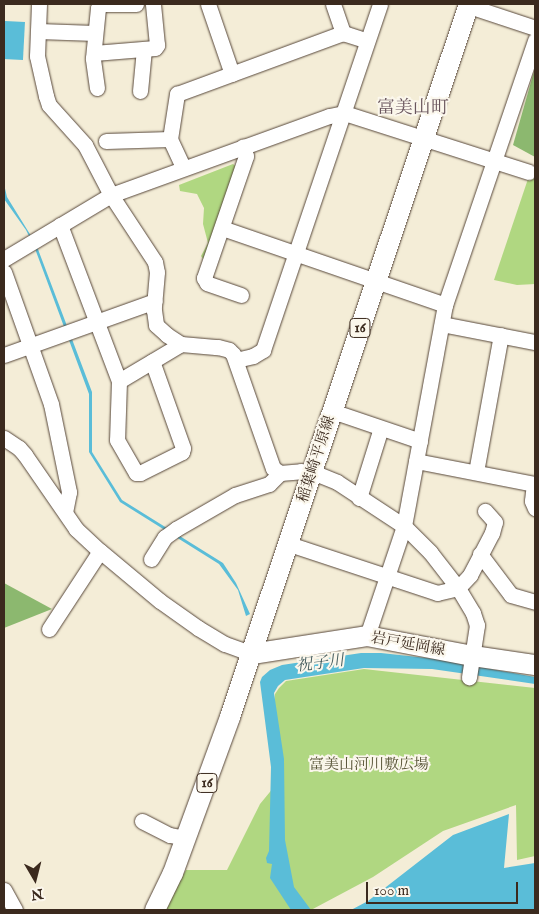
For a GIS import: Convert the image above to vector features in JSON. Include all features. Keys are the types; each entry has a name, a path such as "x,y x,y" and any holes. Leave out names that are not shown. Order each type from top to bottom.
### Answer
{"main road":[{"name":"稲葉崎平原線","path":"154,910 173,873 252,654 469,5"},
{"name":"岩戸延岡線","path":"252,654 367,636 473,656 535,665"}],"street":[{"path":"39,4 37,56 49,105 85,145 110,195 157,266 156,325 167,336 182,344 229,350 236,360 271,464 280,473"},
{"path":"97,88 94,52 98,8 102,4 136,4"},
{"path":"94,52 155,48 157,45 153,4"},
{"path":"208,4 232,74"},
{"path":"333,4 343,33"},
{"path":"236,360 253,356 263,350 380,4"},
{"path":"469,5 535,28"},
{"path":"38,31 95,33"},
{"path":"182,167 170,139 177,94 343,33 368,41"},
{"path":"367,636 404,526 445,305 535,40"},
{"path":"140,91 144,49"},
{"path":"4,259 110,195 182,167 329,116 344,113 425,137 529,172"},
{"path":"106,141 170,139"},
{"path":"241,295 207,283 204,278 246,156 243,146"},
{"path":"60,225 119,381 117,440 136,473 140,474 182,452 183,448 152,361"},
{"path":"222,228 445,305"},
{"path":"4,272 51,404 69,492 65,512"},
{"path":"4,355 155,301"},
{"path":"442,324 535,342"},
{"path":"476,472 501,336"},
{"path":"119,381 182,344"},
{"path":"332,411 420,441"},
{"path":"359,498 381,428"},
{"path":"4,438 19,448 25,455 76,529 100,551 138,580 160,602 198,628 225,644 252,654"},
{"path":"416,461 535,482 534,503"},
{"path":"151,559 172,532 235,495 269,484 280,473 301,472 337,482 404,526 430,552 458,588 473,613 476,625 469,677"},
{"path":"289,544 437,592 458,588 470,575 492,533 495,522 485,511"},
{"path":"49,629 100,551"},
{"path":"480,554 511,595 535,602"},
{"path":"142,821 170,836 186,838"},
{"path":"4,890 15,910"}],"green space":[{"path":"535,68 535,157 513,145"},
{"path":"233,164 238,168 205,262 201,256 208,243 203,224 204,208 197,194 180,191 179,185"},
{"path":"532,167 535,169 535,284 517,285 494,280"},
{"path":"4,583 52,609 4,628"},
{"name":"富美山河川敷広場","path":"364,669 535,688 535,856 517,860 516,805 443,831 373,877 311,910 163,910 186,870 227,870 260,804 274,787 271,734 275,694 279,688 286,681"}],"water":[{"path":"5,21 25,22 23,60 4,59"},
{"path":"4,184 7,197 36,244 92,392 92,452 122,500 223,563 236,583 250,614 246,616 238,590 219,564 120,502 89,452 89,394 34,246 26,230 4,199"},
{"name":"祝子川","path":"361,653 381,653 436,659 535,677 535,684 432,669 364,668 285,680 278,686 274,693 284,759 285,840 294,887 311,910 291,910 270,878 272,864 267,863 266,858 269,851 271,767 260,682 262,677 270,670 282,665"},
{"path":"509,814 504,868 535,863 535,910 351,910 368,901 453,835"}],"district":[{"name":"富美山町","path":"413,109"}]}
